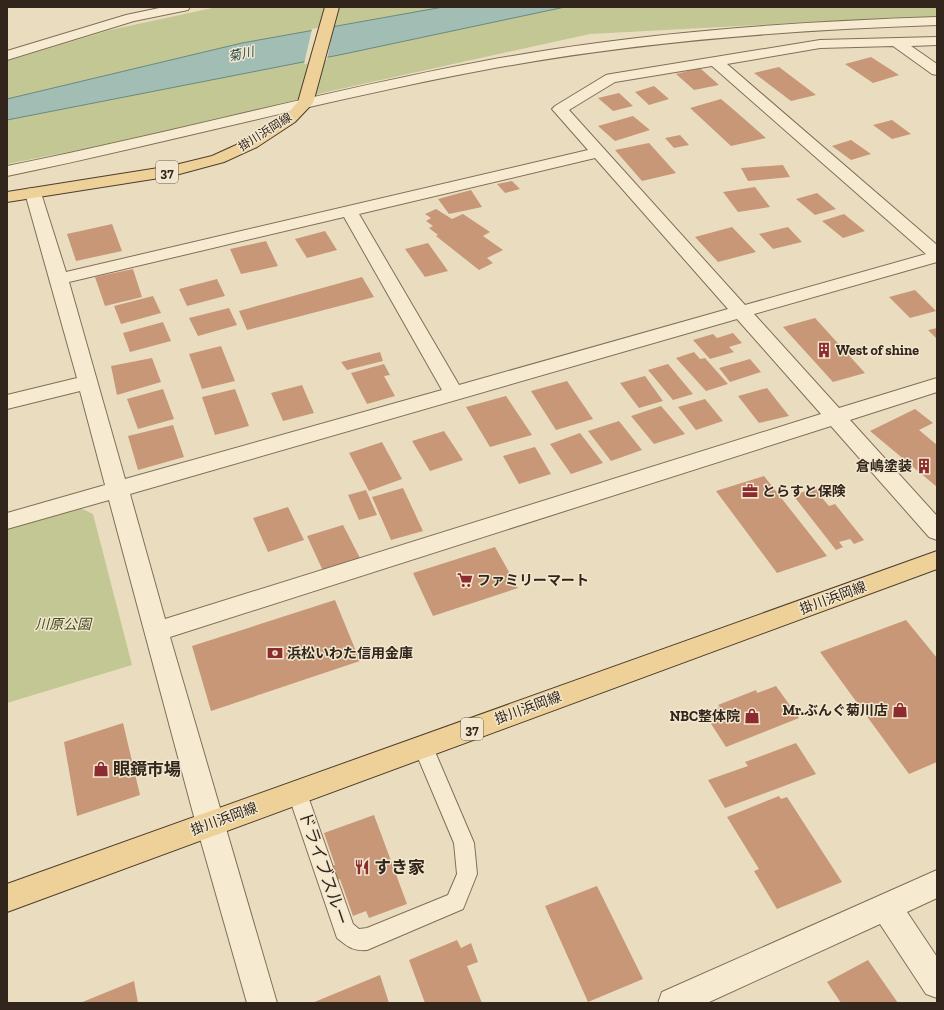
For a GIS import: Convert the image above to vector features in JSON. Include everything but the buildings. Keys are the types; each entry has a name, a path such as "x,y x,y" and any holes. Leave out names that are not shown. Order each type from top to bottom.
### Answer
{"main road":[{"name":"掛川浜岡線","path":"7,197 172,171 218,159 251,144 290,119 306,101 332,7"},
{"name":"掛川浜岡線","path":"7,898 937,560"}],"street":[{"path":"7,56 131,18 183,7"},
{"path":"7,171 101,152 306,101 476,66 624,44 723,33 866,22 937,21"},
{"path":"937,41 820,44 611,78 560,109 937,531"},
{"path":"896,42 937,71"},
{"path":"715,61 937,255"},
{"path":"59,279 598,153"},
{"path":"33,193 59,279 158,631 210,824 262,1003"},
{"path":"349,211 454,394"},
{"path":"7,521 937,255"},
{"path":"7,402 88,382"},
{"path":"158,631 937,385"},
{"path":"673,1003 937,884"},
{"path":"886,907 937,983"}],"lane":[{"name":"ドライブスルー","path":"297,792 345,931 356,940 367,939 456,902 467,874 464,843 423,746"}],"green space":[{"path":"217,7 937,7 937,18 850,20 590,34 331,91 150,136 7,164 7,61 110,30"},
{"name":"川原公園","path":"80,508 93,514 132,665 7,703 7,529"}],"water":[{"name":"菊川","path":"443,7 565,7 344,54 7,120 7,99 242,43"}],"pier":[{"path":"334,24 327,60 304,64 312,29"}],"place":[{"name":"West of shine","path":"824,350"},
{"name":"倉嶋塗装","path":"924,466"},
{"name":"とらすと保険","path":"750,491"},
{"name":"ファミリーマート","path":"465,580"},
{"name":"浜松いわた信用金庫","path":"275,653"},
{"name":"Mr.ぶんぐ菊川店","path":"900,710"},
{"name":"NBC整体院","path":"752,716"},
{"name":"眼鏡市場","path":"101,769"},
{"name":"すき家","path":"362,867"}]}
